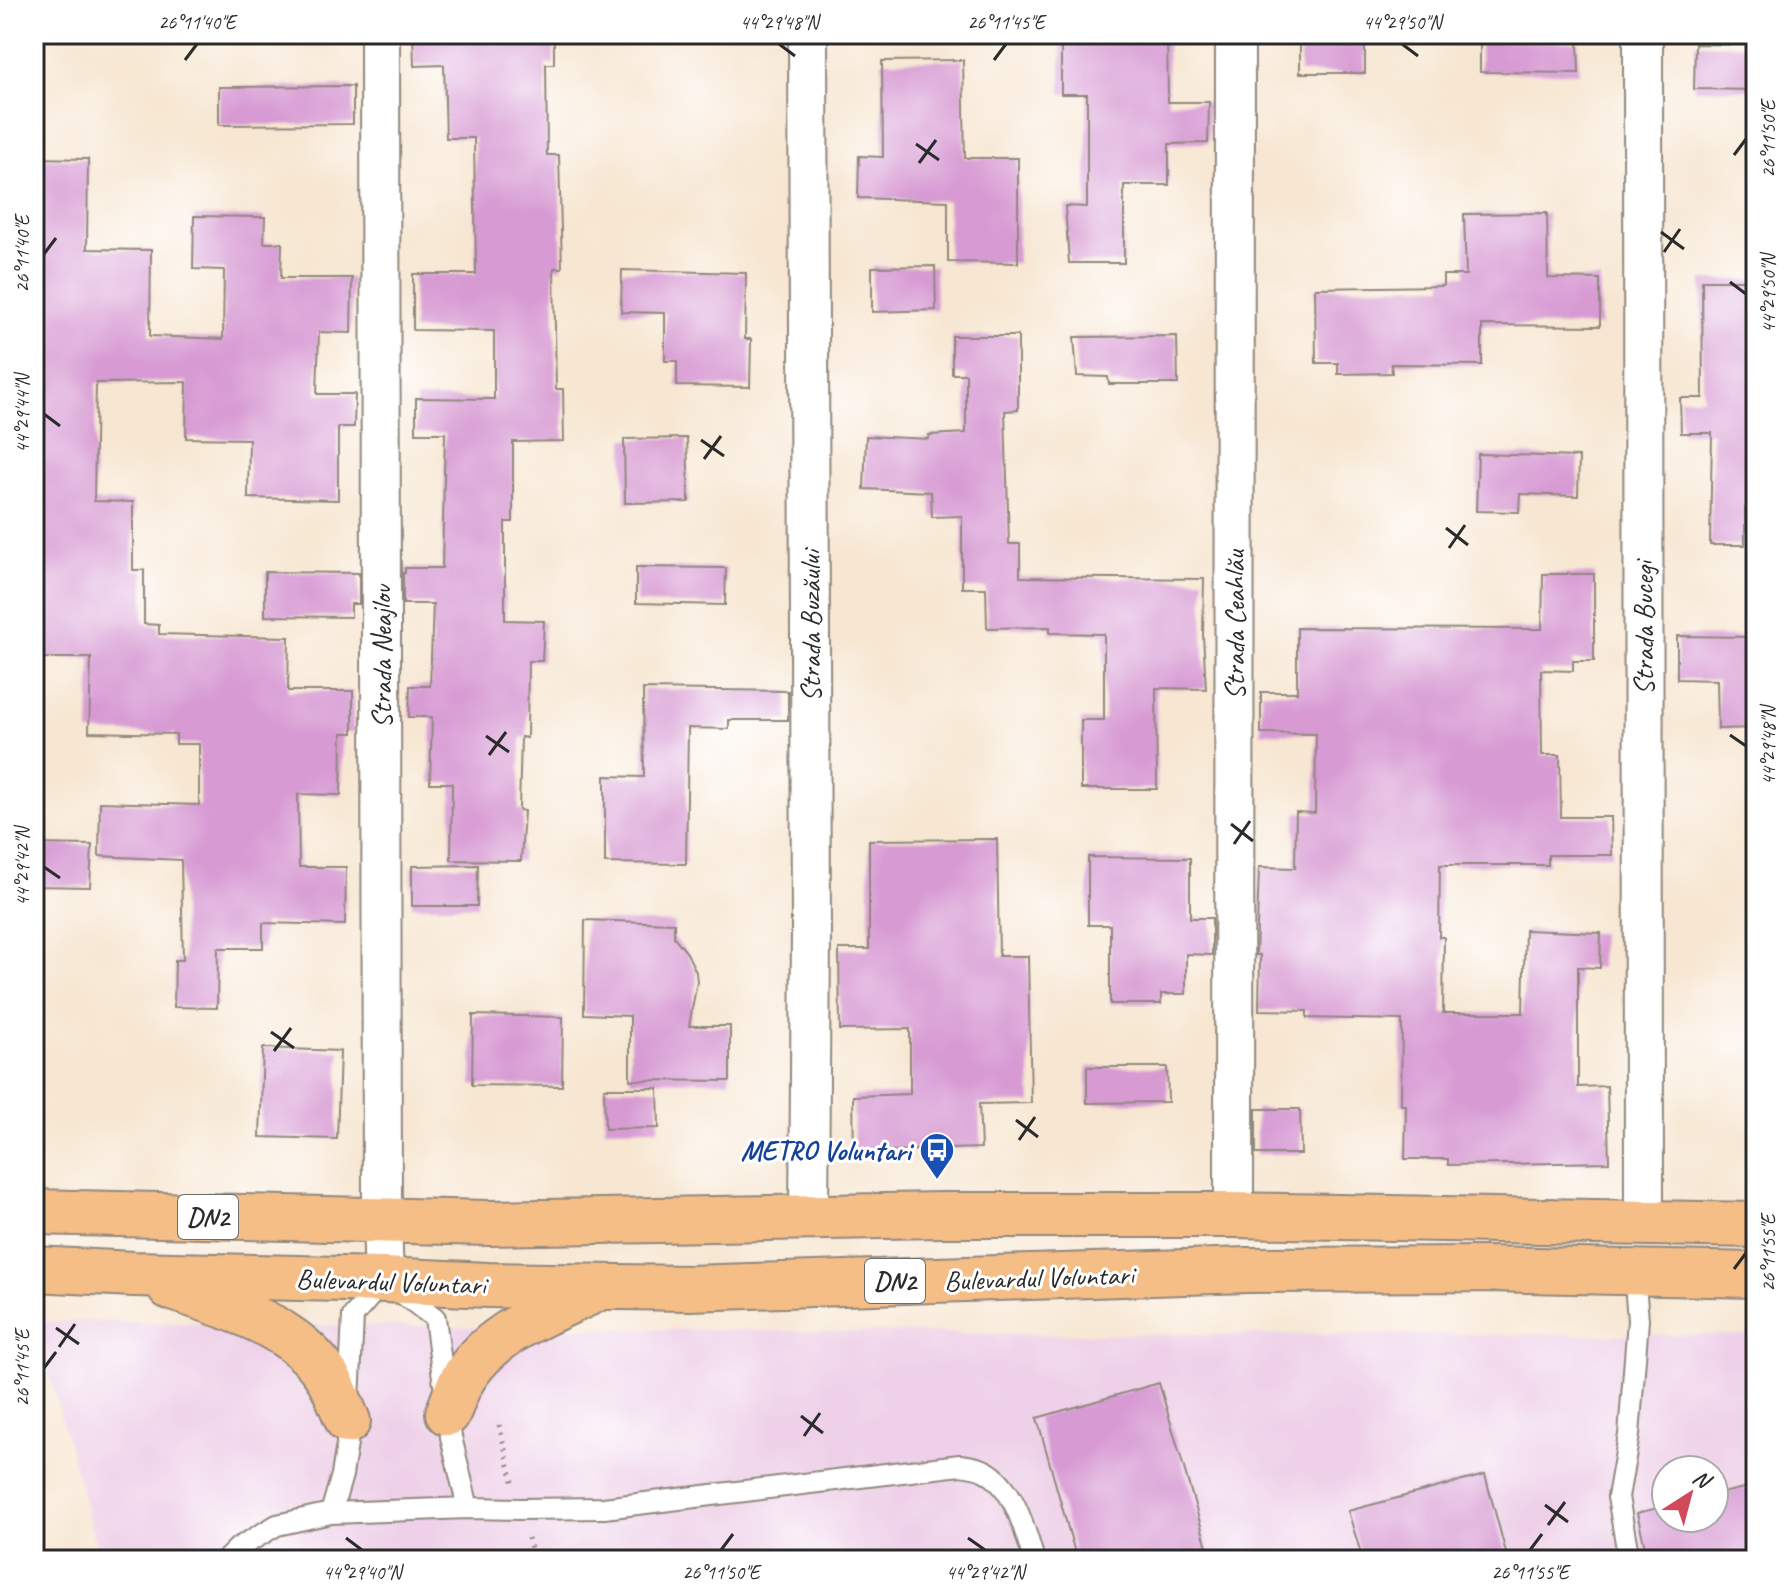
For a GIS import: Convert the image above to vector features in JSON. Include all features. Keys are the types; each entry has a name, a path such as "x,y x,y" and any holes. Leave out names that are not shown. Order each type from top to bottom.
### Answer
{"highway":[{"name":"Bulevardul Voluntari","path":"34,1212 489,1223 942,1215 1234,1215 1756,1225"},
{"name":"Bulevardul Voluntari","path":"34,1269 599,1288 689,1288 1247,1270 1487,1269 1756,1275"},
{"path":"134,1274 235,1311 294,1340 332,1384 348,1421"},
{"path":"448,1413 460,1384 474,1362 492,1344 510,1331 599,1288"}],"street":[{"name":"Strada Neajlov","path":"380,34 384,1280"},
{"name":"Strada Buzăului","path":"808,34 809,1218"},
{"name":"Strada Ceahlău","path":"1234,1215 1235,34"},
{"name":"Strada Bucegi","path":"1643,34 1644,1222"}],"lane":[{"path":"1629,1560 1618,1497 1629,1435 1638,1320 1634,1272"},
{"path":"331,1513 347,1444 353,1316 384,1280 435,1318 454,1451 468,1508"},
{"path":"226,1560 238,1548 277,1525 331,1513 468,1508 604,1508 960,1465 983,1469 998,1480 1010,1495 1034,1560"}],"shaded area":[{"path":"35,1321 1007,1334 1756,1335 1756,1560 100,1560"}],"building":[{"path":"413,34 554,34 554,64 546,64 547,155 559,155 562,268 554,268 556,389 563,389 564,441 513,442 513,522 505,522 505,620 544,621 542,661 528,661 527,738 521,737 519,810 524,811 521,861 451,860 452,783 430,783 432,717 409,717 410,686 430,686 433,604 403,604 403,573 405,568 442,568 445,433 416,433 416,398 494,399 494,331 413,330 413,274 476,274 474,138 446,138 444,65 414,66"},
{"path":"1061,34 1167,34 1168,102 1209,102 1208,143 1169,144 1169,185 1124,185 1124,263 1069,263 1065,206 1087,207 1087,94 1061,94"},
{"path":"1300,34 1365,34 1365,73 1300,73"},
{"path":"1480,41 1578,42 1579,73 1480,72"},
{"path":"1695,44 1756,45 1756,90 1694,89"},
{"path":"963,60 965,158 1018,158 1018,263 948,262 948,201 858,198 859,156 883,157 882,61"},
{"path":"353,86 353,124 219,125 219,87"},
{"path":"34,158 88,159 87,249 151,250 150,336 223,339 224,270 193,269 194,216 265,217 264,243 282,243 281,278 352,278 351,333 319,332 317,394 355,394 354,427 338,427 338,500 248,498 249,439 186,438 187,382 96,383 94,501 133,502 133,570 144,570 144,624 159,625 159,634 289,637 288,691 353,691 353,733 342,733 341,795 298,794 299,867 346,867 345,925 263,923 263,948 218,948 217,1008 174,1007 175,960 183,960 181,860 99,856 100,802 199,805 199,744 176,744 176,734 89,732 91,658 34,658 34,391 40,391 38,276 34,276"},
{"path":"1547,213 1548,278 1600,279 1600,326 1482,325 1482,365 1391,364 1392,373 1338,374 1338,363 1316,363 1315,288 1443,286 1443,275 1466,275 1464,214"},
{"path":"935,266 936,310 872,312 872,267"},
{"path":"622,270 746,273 745,339 751,339 750,387 677,386 677,361 665,361 665,313 621,312"},
{"path":"1702,280 1756,280 1756,509 1745,508 1745,545 1710,545 1712,433 1681,433 1680,398 1703,398"},
{"path":"952,336 1018,336 1018,410 1005,411 1009,544 1020,544 1020,577 1204,579 1206,689 1156,688 1157,789 1081,789 1081,720 1104,720 1104,634 1050,633 1050,627 987,628 986,588 962,588 962,516 932,517 931,492 864,489 866,436 929,439 929,435 966,433 966,374 952,374"},
{"path":"1177,336 1178,384 1109,384 1108,377 1077,376 1074,337"},
{"path":"687,438 689,502 625,503 624,439"},
{"path":"1478,454 1579,457 1578,496 1520,494 1519,512 1476,511"},
{"path":"636,567 726,568 725,605 636,603"},
{"path":"265,572 359,573 359,604 351,604 351,617 265,616"},
{"path":"1543,574 1594,574 1594,661 1573,661 1573,671 1541,670 1542,755 1560,755 1561,817 1611,817 1612,855 1548,855 1548,865 1440,865 1439,937 1444,937 1443,1013 1523,1013 1525,930 1601,933 1600,968 1578,967 1578,1087 1607,1086 1609,1162 1448,1165 1448,1159 1405,1159 1406,1105 1401,1105 1402,1020 1307,1018 1307,1011 1259,1010 1260,955 1256,955 1259,867 1295,868 1296,812 1315,813 1316,734 1261,733 1261,692 1297,692 1297,628 1542,629"},
{"path":"1677,636 1756,637 1756,728 1718,729 1717,680 1677,679"},
{"path":"643,689 788,691 788,720 729,720 729,729 688,728 686,864 605,863 605,776 644,777"},
{"path":"997,839 999,956 1028,956 1031,1103 979,1104 981,1148 854,1152 853,1096 910,1094 910,1029 840,1030 839,949 869,949 869,840"},
{"path":"34,844 92,845 90,887 34,886"},
{"path":"1088,857 1190,858 1190,918 1212,918 1212,955 1186,954 1186,994 1161,994 1161,1004 1110,1004 1110,925 1088,925"},
{"path":"478,865 477,906 412,906 412,866"},
{"path":"585,920 674,923 674,937 687,953 696,972 689,1026 730,1026 730,1081 630,1080 630,1016 584,1014"},
{"path":"473,1015 563,1017 562,1086 472,1085"},
{"path":"263,1048 340,1051 337,1139 260,1137"},
{"path":"1087,1067 1167,1067 1168,1102 1087,1103"},
{"path":"604,1088 658,1088 659,1128 605,1129"},
{"path":"1256,1109 1300,1109 1301,1154 1256,1154"},
{"path":"1159,1383 1211,1560 1077,1560 1037,1418"},
{"path":"1485,1475 1508,1560 1363,1560 1348,1511"},
{"path":"1756,1485 1756,1560 1648,1560 1637,1513 1650,1510 1650,1534 1730,1534 1730,1491"}],"place":[{"name":"METRO Voluntari","path":"937,1181"}]}
